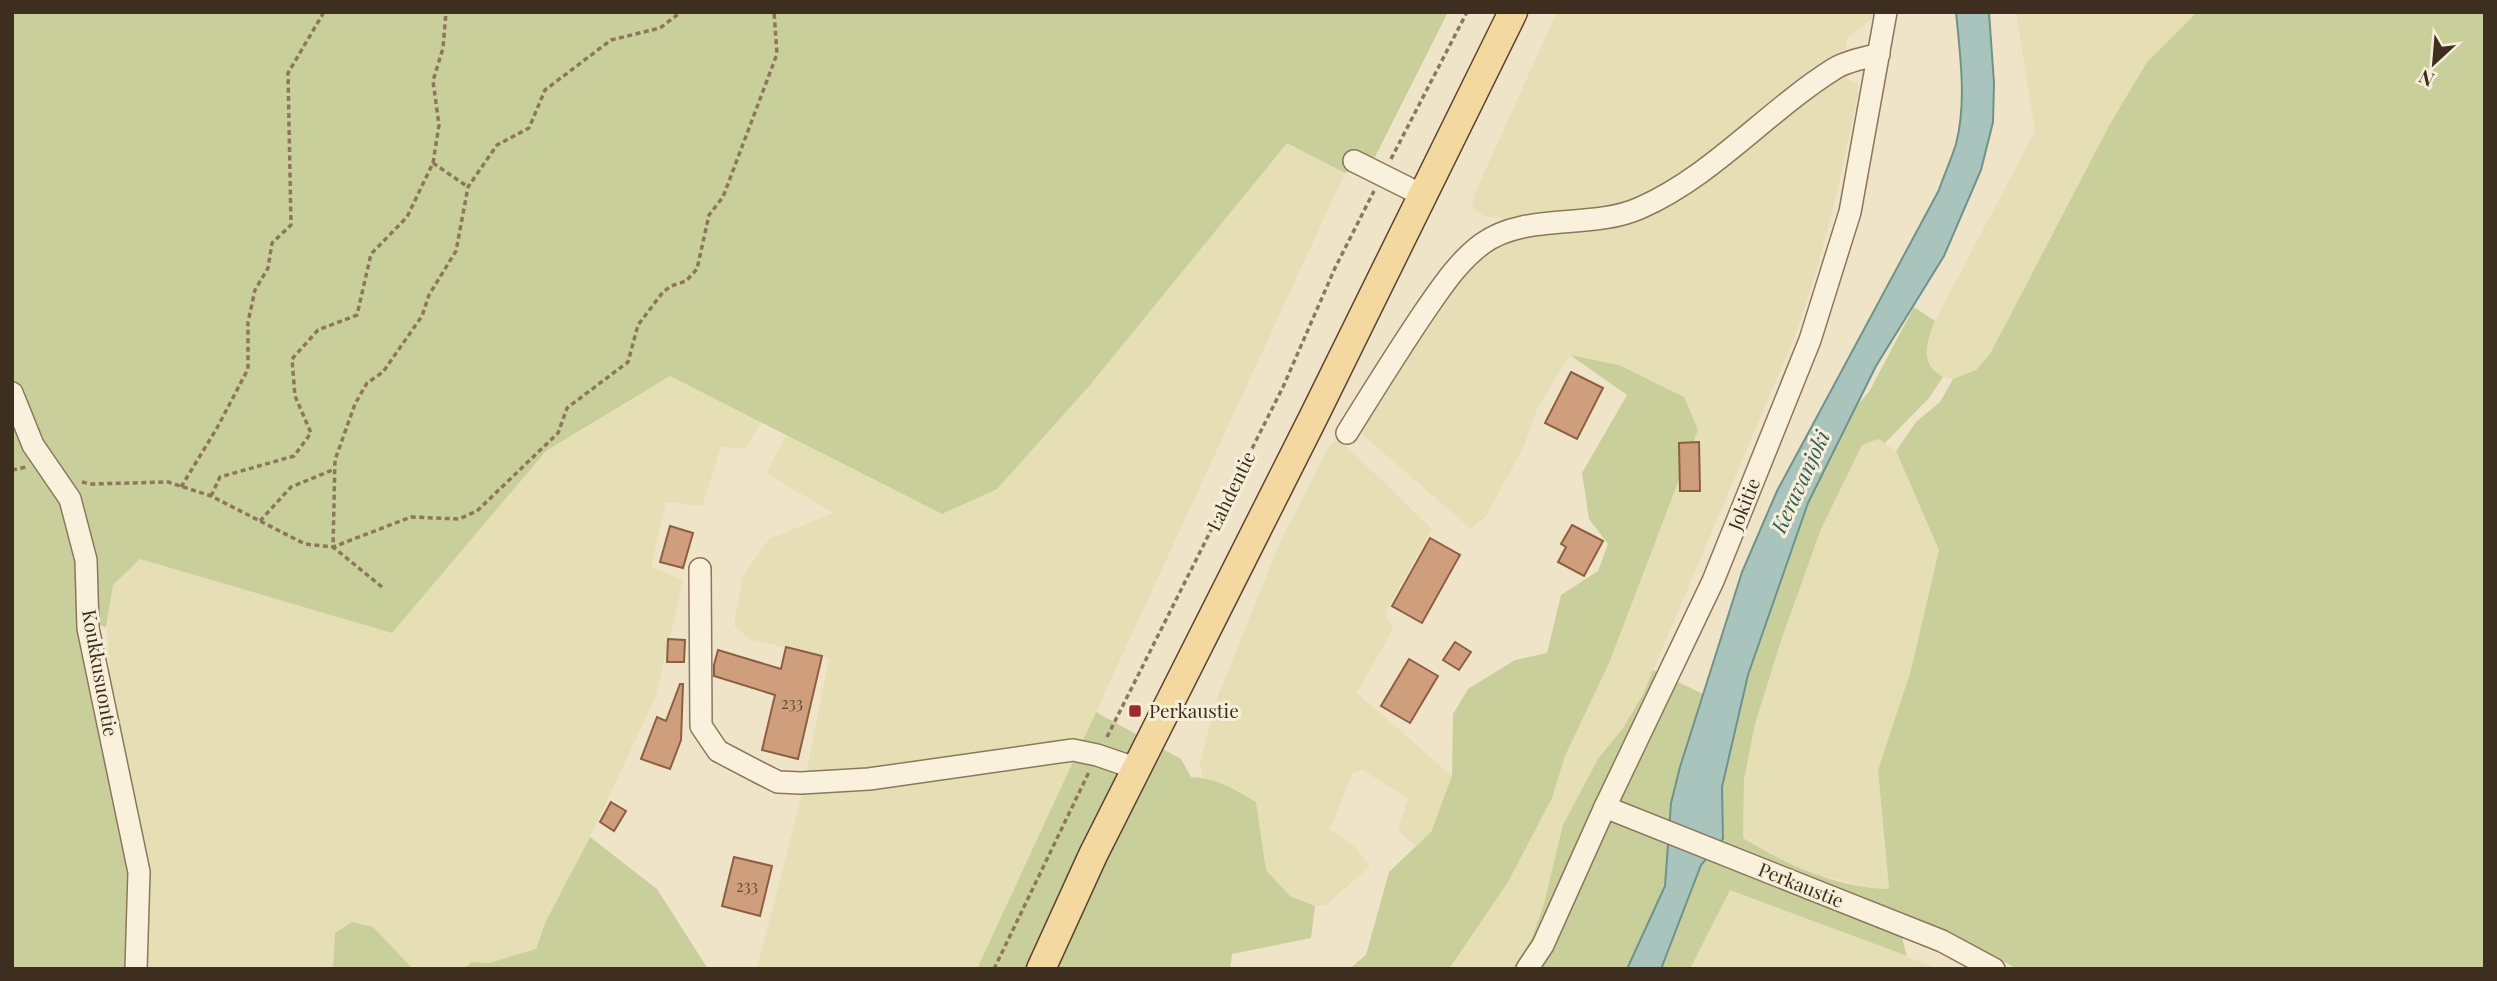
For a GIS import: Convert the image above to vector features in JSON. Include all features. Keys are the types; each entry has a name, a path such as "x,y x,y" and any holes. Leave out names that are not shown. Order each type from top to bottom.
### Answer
{"main road":[{"path":"1041,969 1093,855 1424,196 1513,12"}],"street":[{"name":"Jokitie","path":"1527,969 1543,945 1605,807 1713,581 1810,340 1850,212 1886,12"},
{"path":"1348,433 1393,357 1446,282 1483,243 1509,229 1609,218 1640,208 1685,183 1836,68 1879,54"},
{"path":"1354,161 1424,196"},
{"name":"Koukkusuontie","path":"12,393 33,445 70,499 86,560 88,628 139,872 136,969"},
{"path":"701,569 701,726 718,751 778,782 869,779 1073,750 1138,769"},
{"name":"Perkaustie","path":"1605,807 1942,942 1994,969"}],"path":[{"path":"181,487 217,428 248,369 248,322 255,290 268,268 272,243 290,225 288,73 324,12"},
{"path":"211,496 220,477 294,456 311,433 295,396 292,359 318,330 357,315 371,254 407,217 433,163 439,125 433,81 443,48 446,12"},
{"path":"333,547 335,460 355,404 367,383 383,372 422,316 429,295 456,251 468,187 497,145 529,128 545,90 611,40 660,28 681,12"},
{"path":"53,474 91,484 168,482 211,496 305,544 333,547 411,517 459,519 477,511 558,433 567,408 628,362 638,325 663,292 686,281 696,269 709,215 723,197 776,54 774,12"},
{"name":"Lahdentie","path":"994,969 1097,755 1283,387 1335,268 1467,12"},
{"path":"433,163 468,187"},
{"path":"260,521 291,487 335,469"},
{"path":"333,547 382,587"}],"shaded area":[{"path":"1557,12 1882,12 1846,39 1847,79 1858,83 1858,94 1816,273 1795,336 1643,694 1623,728 1544,904 1531,940 1512,969 1449,969 1508,882 1552,798 1565,756 1698,430 1619,365 1570,355 1537,409 1524,446 1486,516 1471,529 1362,434 1360,425 1417,332 1482,257 1512,237 1503,218 1484,216 1472,208 1475,193"},
{"path":"2016,12 2197,12 2147,62 2110,124 1990,354 1976,370 1953,379 1936,373 1925,357 1926,346 1935,321 2035,131"},
{"path":"1287,142 1345,173 977,969 757,969 802,794 829,658 749,639 734,625 743,576 769,539 833,513 766,473 786,435 941,514 1090,385"},
{"path":"670,376 762,422 745,448 721,447 702,506 666,502 651,567 683,580 656,696 590,837 546,921 536,949 489,963 471,962 464,969 413,969 405,960 335,933 333,969 139,969 144,871 110,682 107,625 113,585 140,559 392,633 546,451"},
{"path":"1879,439 1896,451 1939,550 1911,670 1878,770 1889,890 1861,886 1814,873 1774,857 1743,838 1744,780 1755,724 1781,641 1821,529 1862,445"},
{"path":"1338,440 1432,529 1385,613 1393,629 1357,693 1452,776 1431,832 1416,847 1398,830 1408,799 1363,770 1353,772 1330,829 1356,848 1370,866 1325,906 1315,906 1290,896 1266,870 1256,802 1243,793 1202,777 1200,761 1219,693 1281,540 1330,445"},
{"path":"1730,890 1932,966 1938,969 1690,969"}],"green space":[{"path":"12,12 1448,12 1375,157 1345,173 1287,143 1090,385 997,489 942,514 670,376 546,451 392,633 140,559 113,585 106,628 80,615 134,877 129,969 12,969"},
{"path":"2197,12 2485,12 2485,969 2017,969 1952,933 1894,909 1907,956 1730,890 1690,969 1661,969 1701,865 1723,839 1722,787 1748,675 1807,506 1855,408 1869,392 1914,307 1935,321 1927,344 1927,359 1943,377 1929,398 1885,443 1878,439 1862,445 1821,529 1781,641 1755,724 1744,780 1743,838 1795,866 1833,880 1889,889 1878,770 1911,670 1939,550 1896,451 1916,422 1940,402 1953,379 1976,370 1990,354 2110,124 2147,62"},
{"path":"1570,355 1619,365 1684,397 1698,430 1609,663 1565,756 1552,798 1508,882 1449,969 1349,969 1366,955 1389,872 1431,832 1452,776 1453,714 1468,689 1515,660 1547,653 1561,595 1598,571 1608,544 1589,519 1582,473 1627,395"},
{"path":"1653,670 1703,694 1671,803 1665,886 1627,969 1512,969 1531,940 1544,904 1563,825 1598,759 1623,728 1643,694"},
{"path":"1096,712 1181,759 1191,777 1216,782 1256,802 1266,870 1290,896 1315,906 1311,938 1232,954 1230,969 977,969"},
{"path":"590,837 657,889 708,969 464,969 471,962 489,963 536,949 546,921"},
{"path":"352,922 373,927 413,969 333,969 335,933"}],"water":[{"name":"Keravanjoki","path":"1956,12 1989,12 1994,83 1993,122 1981,170 1944,256 1876,366 1808,503 1748,675 1722,787 1723,839 1701,865 1661,969 1627,969 1665,886 1671,803 1742,572 1777,491 1939,190 1954,150 1962,95"}],"building":[{"path":"1571,372 1603,388 1577,439 1545,423"},
{"path":"1699,442 1700,491 1680,491 1679,443"},
{"path":"1572,525 1603,541 1584,576 1558,562 1566,547 1561,544"},
{"path":"670,526 693,533 683,568 660,562"},
{"path":"1430,538 1460,555 1422,623 1392,606"},
{"path":"668,639 685,640 684,662 667,662"},
{"path":"1455,642 1471,652 1459,670 1443,660"},
{"path":"786,647 822,656 798,759 762,750 775,695 714,676 718,650 781,669"},
{"path":"1409,659 1438,676 1410,723 1381,706"},
{"path":"680,684 683,684 681,740 670,769 641,759 657,717 666,721"},
{"path":"611,802 626,811 614,831 600,822"},
{"path":"734,857 772,866 760,916 722,906"}],"place":[{"name":"Perkaustie","path":"1135,711"}]}
